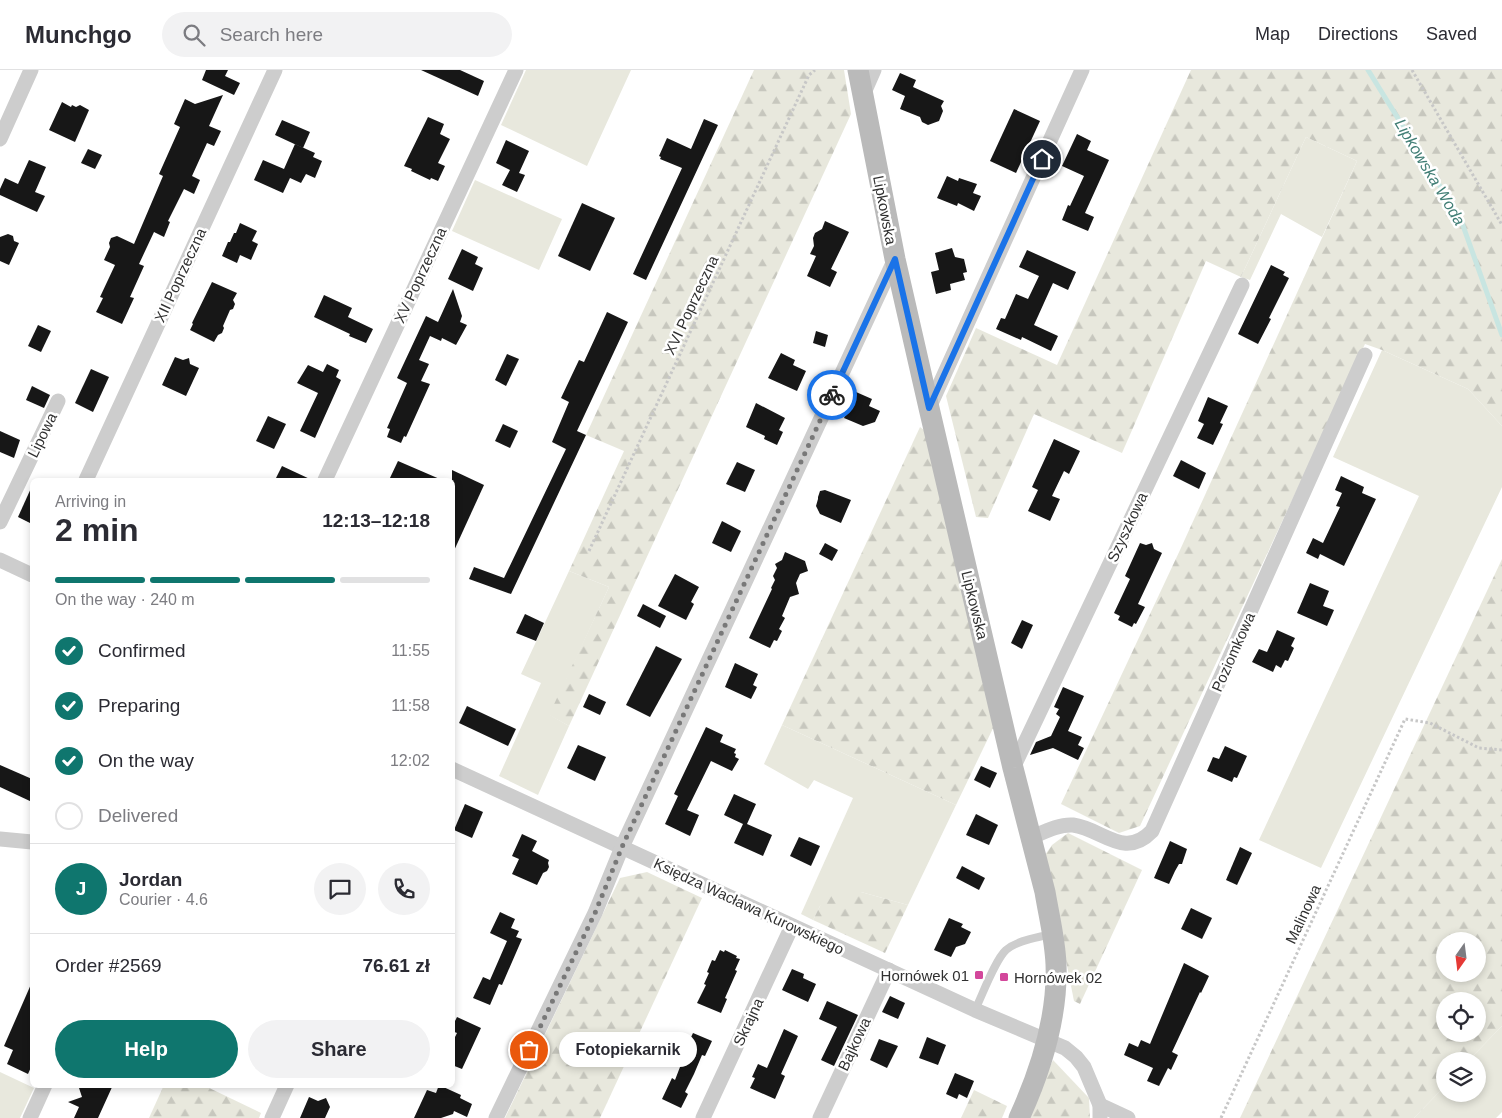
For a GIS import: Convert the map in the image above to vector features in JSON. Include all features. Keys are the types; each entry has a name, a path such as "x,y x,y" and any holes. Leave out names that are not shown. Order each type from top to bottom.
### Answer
{"street":[{"path":"0,139 31,70"},
{"name":"XII Poprzeczna","path":"87,478 275,70"},
{"name":"XV Poprzeczna","path":"326,478 516,70"},
{"name":"Lipkowska","path":"858,70 895,259 1013,768 1032,836 1052,934 1056,964 1052,1019 1034,1084 1019,1118"},
{"path":"863,95 874,70"},
{"path":"929,408 1082,70"},
{"path":"496,1118 595,913 622,847 895,259"},
{"name":"Szyszkowa","path":"1013,768 1242,285"},
{"name":"Poziomkowa","path":"1032,836 1060,826 1072,825 1118,842 1131,843 1146,838 1152,831 1366,355"},
{"name":"Lipowa","path":"0,522 58,401"},
{"path":"0,560 30,574"},
{"name":"Księdza Wacława Kurowskiego","path":"455,770 1046,1041"},
{"path":"0,839 30,842"},
{"name":"Skrajna","path":"703,1118 792,926"},
{"name":"Bajkowa","path":"820,1118 888,970"},
{"path":"1046,1041 1065,1048 1084,1067 1100,1111 1128,1118"},
{"path":"30,1118 44,1088"},
{"path":"272,1118 286,1088"}],"lane":[{"path":"975,1010 991,975 1006,950 1024,941 1052,934"}],"path":[{"name":"XVI Poprzeczna","path":"589,551 809,75 815,70"},
{"path":"1412,70 1502,225"},
{"name":"Malinowa","path":"1222,1118 1405,719 1430,723 1460,740 1479,748 1502,750"}],"green space":[{"path":"526,70 631,70 587,166 501,125"},
{"path":"754,70 844,70 851,114 569,726 549,715 609,587 569,571 624,451 586,435"},
{"path":"1191,70 1502,70 1502,426 1468,389 1365,344 1140,826 1119,833 1061,804 1180,550 1357,161 1306,137 1241,277 1206,261 1122,453 1034,414 988,518 976,517 946,396 976,328 1057,365"},
{"path":"1306,137 1357,161 1322,237 1281,214 1250,280 1241,277"},
{"path":"475,180 562,219 539,270 452,231"},
{"path":"1382,350 1468,389 1502,426 1502,487 1321,868 1259,840 1419,496 1333,457"},
{"path":"920,427 928,433 996,722 956,805 782,725"},
{"path":"1502,559 1502,1026 1477,1052 1436,1052 1436,1095 1414,1118 1240,1118"},
{"path":"569,571 609,587 550,715 569,726 538,795 499,776 541,683 521,674"},
{"path":"782,725 956,805 908,905 861,892 820,906 813,920 801,914 853,798 814,780 808,789 764,764"},
{"path":"1068,833 1142,870 1080,1004 1074,1001 1045,855 1052,845"},
{"path":"647,872 702,898 600,1118 505,1118 620,878"},
{"path":"833,892 861,892 908,905 885,953 813,920 820,906"},
{"path":"1502,1026 1502,1112 1496,1118 1414,1118 1436,1095 1436,1102 1486,1102 1486,1052 1477,1052"},
{"path":"1053,1060 1089,1098 1090,1118 1026,1118"},
{"path":"0,1072 30,1086 30,1088 34,1088 20,1118 0,1118"},
{"path":"163,1088 209,1088 261,1113 259,1118 149,1118"},
{"path":"974,1090 1007,1106 1002,1118 961,1118"}],"building":[{"path":"206,70 228,70 225,76 240,83 234,95 202,80"},
{"path":"421,70 460,70 484,81 478,96"},
{"path":"900,73 916,80 913,87 944,101 941,106 943,111 939,121 928,125 922,122 920,117 900,109 905,96 892,90"},
{"path":"223,95 209,126 221,131 214,146 207,143 192,176 200,180 194,194 184,189 168,221 170,222 164,237 154,232 139,264 144,266 130,297 134,298 122,324 96,312 103,298 100,297 115,265 104,260 110,247 111,238 117,236 134,244 163,176 159,174 180,127 174,124 185,99 195,104"},
{"path":"62,102 71,107 72,105 76,107 80,105 89,110 75,142 49,130"},
{"path":"1014,109 1040,121 1016,173 990,161"},
{"path":"428,117 444,124 440,134 450,139 438,163 445,166 438,181 431,178 430,180 404,166"},
{"path":"704,119 718,125 646,280 633,274 682,168 660,159 661,157 659,156 667,138 691,149"},
{"path":"282,120 310,132 303,148 275,135"},
{"path":"1077,134 1091,141 1087,150 1109,160 1085,213 1094,217 1088,231 1062,220 1084,176 1062,166"},
{"path":"506,140 529,151 519,173 525,175 517,192 502,185 510,170 496,163"},
{"path":"295,144 315,153 313,157 322,161 315,178 306,174 301,183 290,178 283,193 254,180 263,160 284,169"},
{"path":"88,149 102,155 95,169 81,163"},
{"path":"29,160 46,167 35,192 45,196 37,212 0,195 0,189 5,178 18,184"},
{"path":"947,176 958,181 959,178 977,184 973,193 981,196 974,211 958,203 957,206 937,198"},
{"path":"582,203 615,218 590,271 558,256"},
{"path":"825,221 849,232 831,269 837,272 830,287 807,276 816,256 810,254 814,246 813,238 815,233 822,229"},
{"path":"240,223 257,231 252,241 258,244 251,260 240,255 237,263 222,256"},
{"path":"8,234 13,236 14,241 19,243 9,265 0,261 0,237"},
{"path":"952,248 955,257 964,259 967,272 963,273 965,280 950,284 951,290 936,294 931,272 939,270 935,253"},
{"path":"462,249 478,257 475,264 483,268 473,291 448,279"},
{"path":"1027,250 1076,272 1068,290 1053,283 1034,325 1058,336 1051,351 1022,337 1021,340 996,329 1001,318 1005,319 1016,294 1028,299 1039,276 1019,267"},
{"path":"1271,265 1285,272 1283,275 1289,278 1258,344 1238,334"},
{"path":"212,282 237,293 233,300 235,304 233,309 230,310 222,333 218,335 214,342 190,330"},
{"path":"453,289 462,316 460,322 467,325 456,345 442,338 441,341 430,336 419,360 429,364 421,381 430,384 406,437 404,436 401,443 387,437 390,429 387,428 407,383 397,378 426,316 438,322"},
{"path":"324,295 352,308 348,317 373,329 366,343 314,317"},
{"path":"607,312 628,322 577,431 586,435 511,594 469,579 474,567 504,578 566,449 552,442 569,402 561,398 579,360 584,362"},
{"path":"38,325 51,331 41,352 28,346"},
{"path":"816,331 828,335 825,347 813,343"},
{"path":"781,353 795,360 793,365 806,371 797,391 768,378"},
{"path":"507,354 519,359 506,386 495,380"},
{"path":"175,357 183,360 189,358 190,364 199,368 186,396 162,385"},
{"path":"327,364 339,370 336,377 341,380 315,438 300,431 318,393 297,383 308,365 323,372"},
{"path":"91,369 109,377 93,412 75,403"},
{"path":"32,386 50,395 44,408 26,400"},
{"path":"856,392 872,399 869,406 880,411 875,422 863,426 844,418"},
{"path":"1208,397 1228,406 1220,423 1223,424 1213,445 1197,438 1204,424 1198,421"},
{"path":"756,403 785,418 779,430 783,432 777,445 764,439 765,436 746,427"},
{"path":"268,416 286,424 274,449 256,441"},
{"path":"503,424 518,431 510,448 495,441"},
{"path":"0,431 20,440 14,458 0,452"},
{"path":"1054,439 1080,451 1069,474 1064,471 1052,496 1060,499 1050,521 1028,511 1038,490 1032,487"},
{"path":"1181,460 1206,473 1199,489 1173,476"},
{"path":"398,461 437,478 390,478"},
{"path":"737,462 755,470 745,492 726,484"},
{"path":"282,466 308,478 276,478"},
{"path":"452,470 484,485 455,548 455,478 452,478"},
{"path":"1341,476 1364,487 1362,493 1376,499 1344,566 1320,554 1318,559 1306,553 1313,538 1323,543 1340,507 1336,506 1342,493 1335,490"},
{"path":"30,490 30,523 18,517"},
{"path":"825,490 851,500 841,523 820,514 816,506 820,491"},
{"path":"722,521 741,531 731,552 712,543"},
{"path":"825,543 838,550 832,561 819,554"},
{"path":"1140,543 1146,545 1152,543 1154,549 1162,553 1138,604 1145,607 1136,624 1134,623 1132,627 1118,620 1120,616 1114,613 1130,579 1125,576"},
{"path":"785,552 805,561 808,571 800,574 796,583 799,594 790,597 782,616 785,618 779,629 782,631 777,641 774,640 770,648 749,638 772,589 775,580 773,576 777,568 775,564 782,560"},
{"path":"675,574 699,587 691,602 694,604 686,620 658,606"},
{"path":"1310,583 1329,591 1323,606 1334,610 1327,626 1297,613"},
{"path":"643,604 666,616 660,628 637,616"},
{"path":"525,614 544,623 536,641 516,633"},
{"path":"1022,620 1033,625 1022,649 1011,643"},
{"path":"1277,630 1295,638 1291,646 1294,648 1288,661 1285,660 1281,668 1276,665 1273,672 1252,662 1259,649 1267,652"},
{"path":"656,646 682,659 650,717 626,705"},
{"path":"735,663 758,674 753,685 757,687 751,699 725,687"},
{"path":"1063,687 1084,696 1068,731 1082,737 1078,745 1084,748 1078,760 1053,748 1030,755 1036,742 1051,736 1060,717 1056,714 1059,709 1054,707"},
{"path":"589,694 606,702 600,715 583,707"},
{"path":"467,706 516,729 508,746 459,723"},
{"path":"706,727 723,735 720,742 736,749 735,757 739,759 732,771 711,761 687,810 699,815 690,836 665,824 678,796 674,794"},
{"path":"578,745 606,757 595,781 567,768"},
{"path":"1225,746 1247,756 1237,778 1234,777 1232,782 1207,771 1213,757 1219,759"},
{"path":"0,765 30,778 30,801 0,787"},
{"path":"981,766 997,773 990,788 974,780"},
{"path":"734,794 756,804 747,824 772,835 763,856 734,843 743,824 724,815"},
{"path":"465,804 483,812 472,838 455,830"},
{"path":"976,814 998,825 989,845 966,835"},
{"path":"522,834 537,841 532,851 549,860 549,867 543,873 537,885 512,874 519,859 512,856"},
{"path":"799,837 820,846 811,866 790,856"},
{"path":"1170,841 1187,849 1182,864 1179,864 1169,884 1154,878"},
{"path":"1240,847 1252,853 1237,885 1226,880"},
{"path":"962,866 985,878 979,890 956,878"},
{"path":"1191,908 1212,918 1202,939 1181,929"},
{"path":"500,912 515,919 511,928 519,931 516,937 522,939 502,985 499,984 490,1005 473,998 483,977 490,980 507,941 490,933"},
{"path":"949,918 963,924 961,927 971,932 965,944 956,947 951,957 934,950"},
{"path":"720,950 724,952 725,950 740,959 721,1013 697,1003 706,985 704,984 712,960 715,961"},
{"path":"1184,963 1209,976 1172,1052 1178,1055 1171,1070 1168,1068 1159,1086 1147,1081 1153,1068 1124,1055 1129,1043 1138,1047 1141,1040 1150,1044"},
{"path":"792,969 804,974 803,978 816,984 808,1002 782,990"},
{"path":"30,987 30,1070 28,1074 7,1064 13,1050 4,1046"},
{"path":"890,996 905,1003 898,1019 882,1012"},
{"path":"827,1001 858,1015 834,1066 821,1060 837,1027 819,1019"},
{"path":"457,1017 481,1028 462,1069 455,1066 455,1037 457,1033 455,1032"},
{"path":"784,1029 798,1036 781,1074 785,1076 775,1099 750,1088 755,1078 752,1077 758,1064 767,1068"},
{"path":"693,1033 712,1041 705,1056 702,1055 685,1092 688,1094 681,1108 662,1099 672,1078 675,1080 686,1055 683,1054"},
{"path":"927,1037 946,1045 938,1065 919,1058"},
{"path":"879,1039 898,1046 887,1068 870,1060"},
{"path":"955,1073 974,1081 967,1098 959,1094 957,1099 946,1094"},
{"path":"79,1088 112,1088 98,1118 74,1118 79,1107 68,1102 82,1097"},
{"path":"438,1088 446,1088 461,1095 460,1098 472,1104 467,1117 454,1111 453,1114 441,1118 414,1118 427,1090 436,1093"},
{"path":"309,1097 318,1101 326,1098 330,1107 325,1118 300,1118"}],"waterway":[{"name":"Lipkowska Woda","path":"1368,70 1461,220 1502,335"}],"way so far":[{"path":"529,1050 595,913 622,847 832,395"}],"place":[{"name":"Hornówek 01","path":"979,975"},
{"name":"Hornówek 02","path":"1004,977"},
{"name":"Fotopiekarnik","path":"529,1050"}],"route":[{"path":"832,395 895,259 929,408 1042,159"}]}
